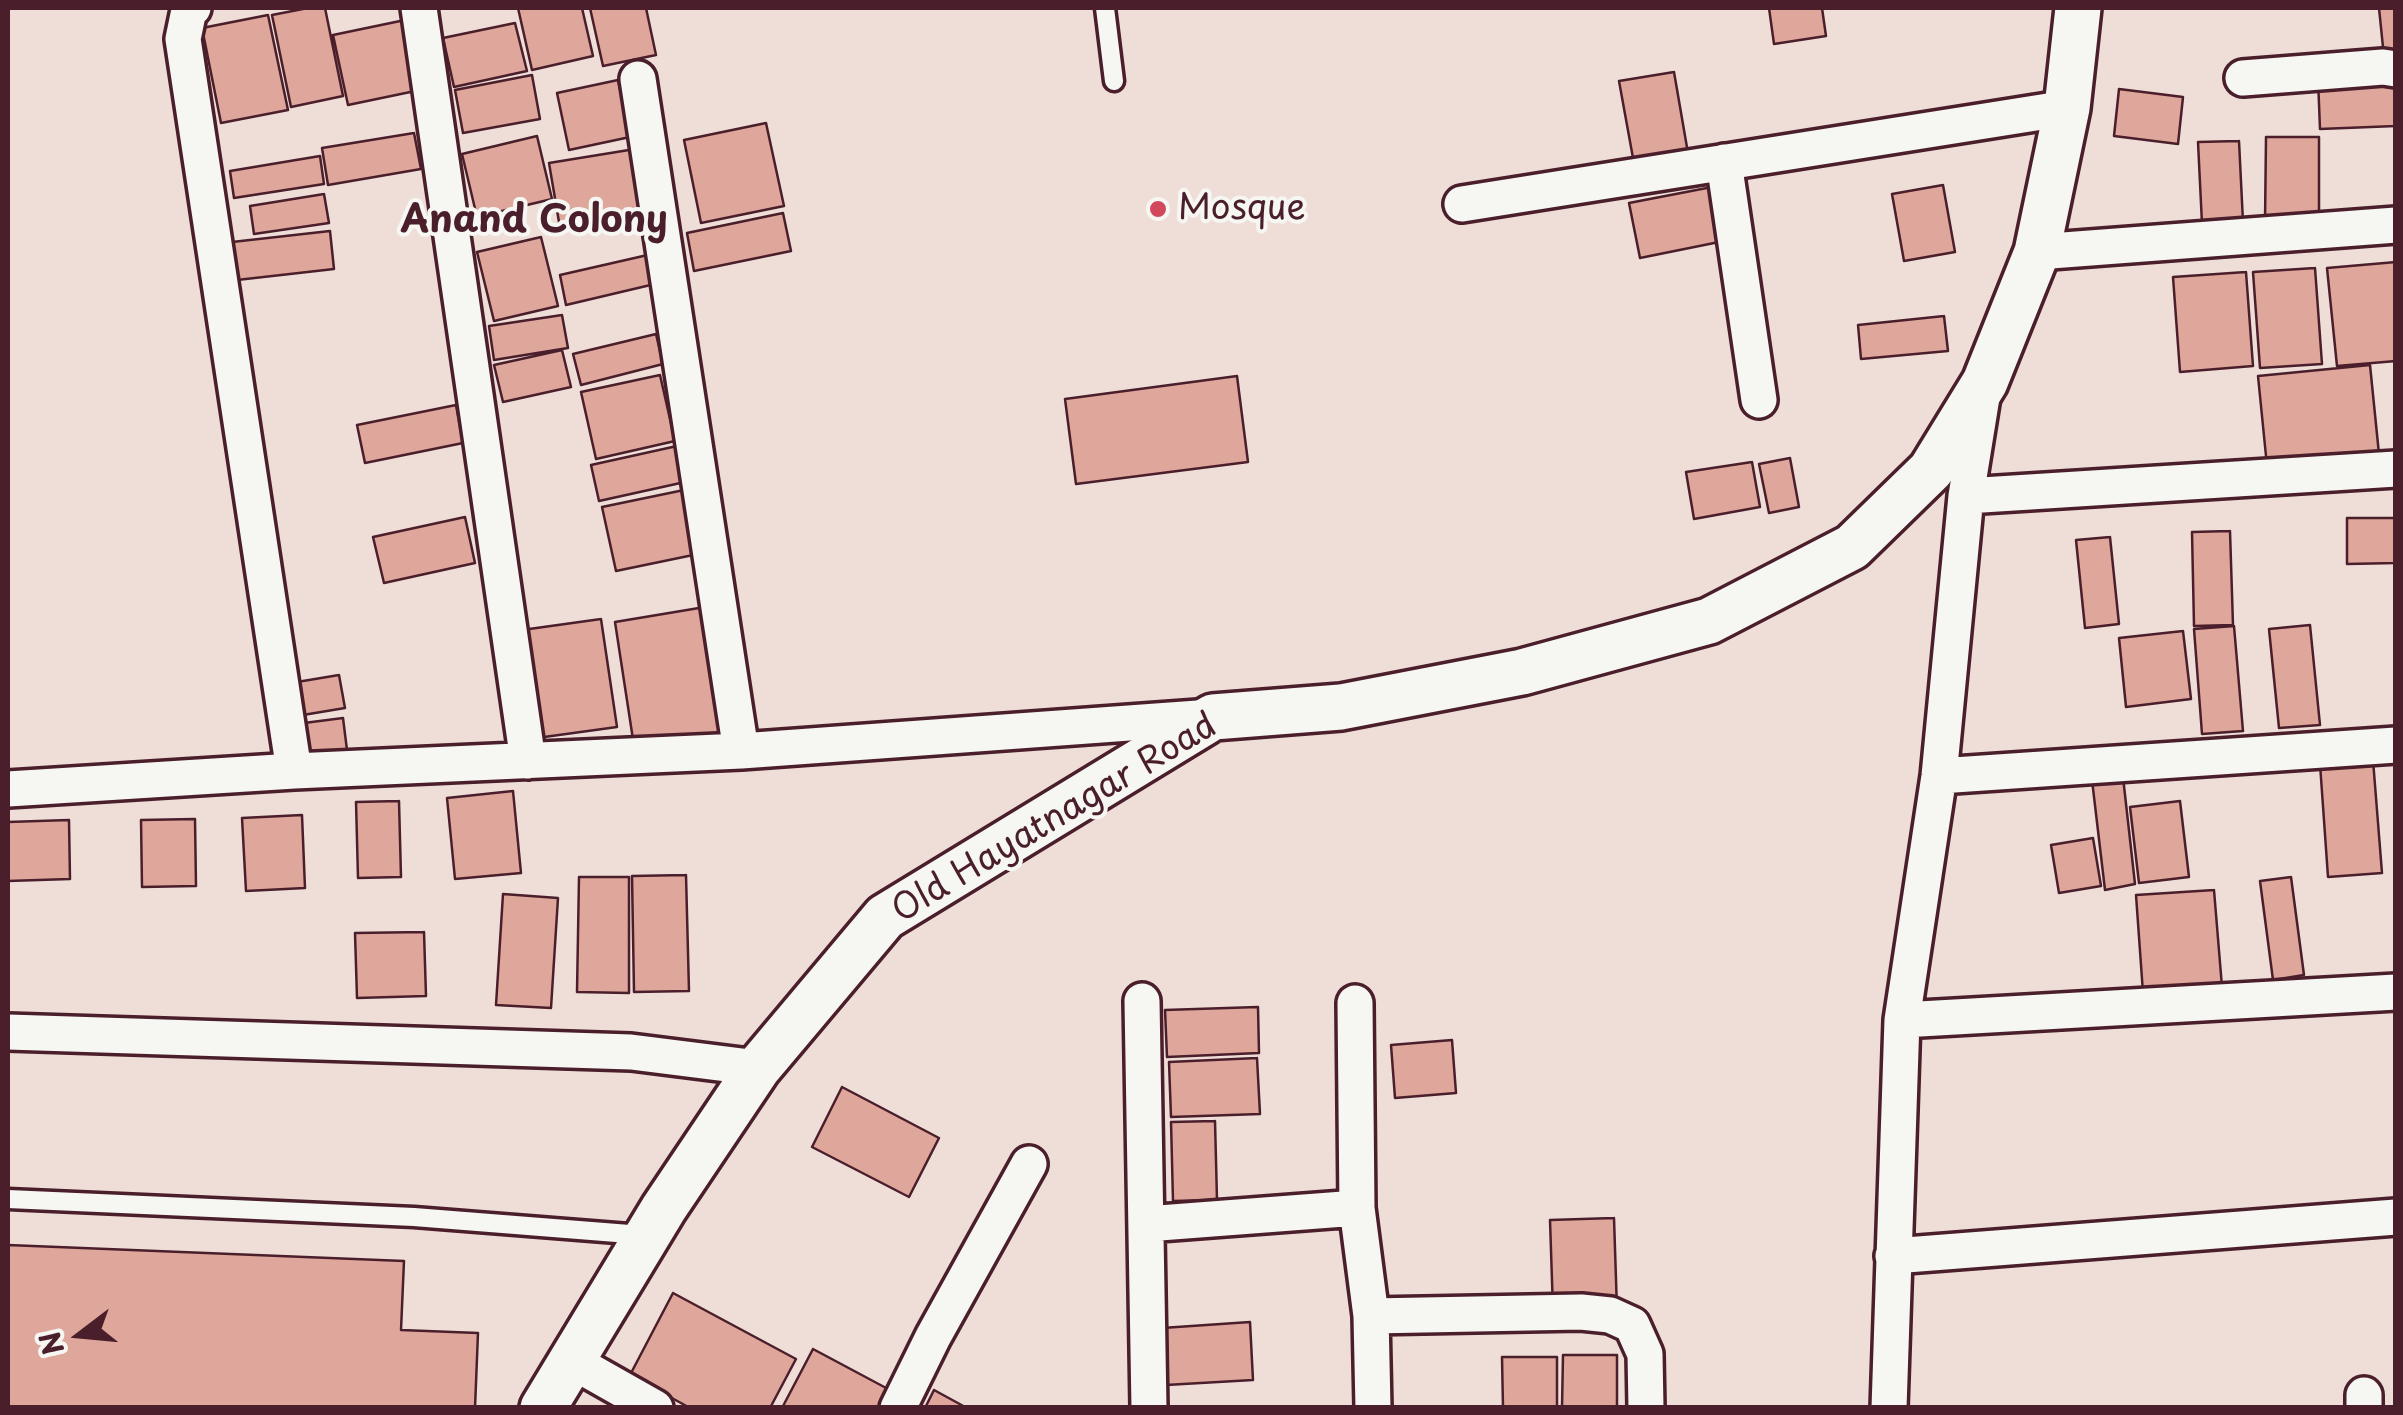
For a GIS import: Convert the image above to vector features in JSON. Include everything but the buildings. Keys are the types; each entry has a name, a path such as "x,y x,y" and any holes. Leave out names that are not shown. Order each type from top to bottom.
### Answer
{"street":[{"path":"193,8 183,39 294,771"},
{"path":"419,8 528,761"},
{"name":"Old Hayatnagar Road","path":"543,1408 648,1235 758,1068 885,917 1212,717 1342,707 1522,672 1709,621 1852,547 1932,470 1985,382 2037,252 2066,108 2078,8"},
{"path":"2243,78 2383,66 2396,69"},
{"path":"638,78 741,752"},
{"path":"1462,204 2066,108"},
{"path":"1724,162 1759,400"},
{"path":"2037,252 2396,225"},
{"path":"1889,1408 1902,1020 1939,776 1966,496 1985,382"},
{"path":"1966,496 2396,469"},
{"path":"8,789 294,771 741,752 1212,717"},
{"path":"1939,776 2396,745"},
{"path":"1902,1020 2396,992"},
{"path":"1142,1002 1149,1408"},
{"path":"1355,1003 1358,1208 1372,1316 1373,1408"},
{"path":"8,1032 631,1052 758,1068"},
{"path":"898,1408 1029,1164"},
{"path":"1146,1224 1358,1208"},
{"path":"1892,1256 2396,1217"},
{"path":"1372,1316 1580,1312 1610,1315 1632,1326 1645,1354 1646,1408"},
{"path":"572,1361 656,1408"}],"lane":[{"path":"1104,8 1114,81"},
{"path":"8,1198 414,1217 648,1235"}],"place":[{"name":"Mosque","path":"1158,209"}],"district":[{"name":"Anand Colony","path":"534,222"}]}
